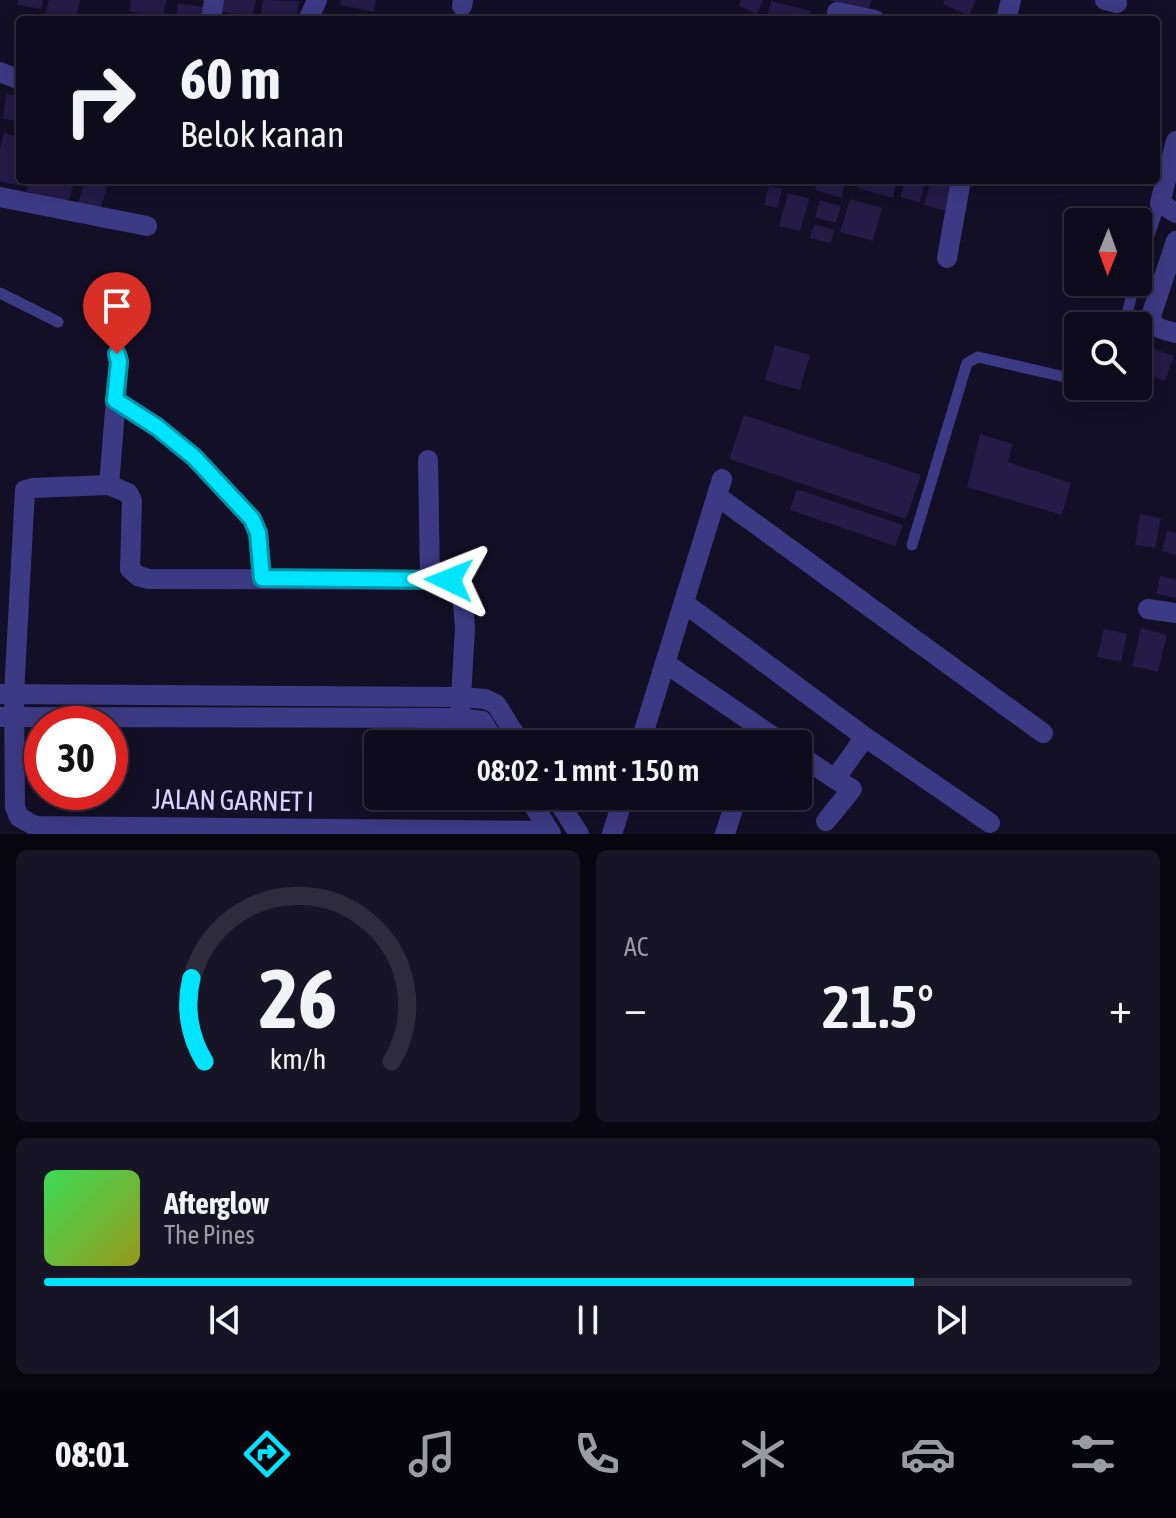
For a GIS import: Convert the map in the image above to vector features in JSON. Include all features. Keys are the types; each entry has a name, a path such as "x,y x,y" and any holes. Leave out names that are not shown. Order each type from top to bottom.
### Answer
{"street":[{"path":"837,12 856,16"},
{"path":"1168,208 1176,143"},
{"path":"947,258 959,184"},
{"path":"0,197 147,226"},
{"path":"1176,241 1151,316 1156,327 1176,333"},
{"path":"117,354 119,362 109,485 128,493 132,501 130,569 138,576 149,579 449,580 462,590 465,628 460,718"},
{"path":"115,400 157,427 194,457 252,519 258,533 262,578"},
{"path":"428,460 430,579"},
{"name":"JALAN GARNET I","path":"109,485 25,490 7,694 15,807 19,817 35,826 550,833"},
{"path":"644,730 719,488 1043,733"},
{"path":"684,603 865,737 990,823"},
{"path":"1148,609 1176,613"},
{"path":"665,663 750,730"},
{"path":"7,694 461,697 485,699 496,704 512,730"},
{"path":"259,695 259,718"},
{"path":"7,717 460,718 482,721 487,730"},
{"path":"835,779 865,737"},
{"path":"812,763 852,789 826,821"},
{"path":"536,810 550,833"},
{"path":"564,810 579,834"},
{"path":"612,834 620,810"},
{"path":"725,834 733,810"}],"lane":[{"path":"1152,240 1168,208"},
{"path":"0,293 58,322"},
{"path":"912,545 967,363 978,357 1064,377"}],"building":[{"path":"18,0 43,0 41,9 17,5"},
{"path":"49,0 80,0 77,16 45,16"},
{"path":"131,0 166,0 163,16 129,11"},
{"path":"223,0 256,0 252,16 220,11"},
{"path":"263,0 299,1 297,16 261,16"},
{"path":"341,0 376,0 374,12 340,5"},
{"path":"741,0 763,0 757,14 739,6"},
{"path":"829,0 872,0 868,12"},
{"path":"945,0 976,0 969,16 943,4"},
{"path":"771,1 811,11 810,16 767,16"},
{"path":"178,3 203,7 202,16 176,16"},
{"path":"6,94 16,95 16,121 3,119"},
{"path":"4,133 16,137 16,184 20,186 0,181 0,148"},
{"path":"29,184 74,184 68,203 26,191"},
{"path":"84,184 108,184 100,210 78,203"},
{"path":"817,184 845,184 841,198 815,190"},
{"path":"858,184 896,184 893,198 857,188"},
{"path":"904,184 925,184 920,202 900,197"},
{"path":"930,184 954,184 947,211 924,205"},
{"path":"769,186 782,189 778,208 764,205"},
{"path":"788,193 809,199 800,231 779,226"},
{"path":"850,199 882,208 873,241 840,232"},
{"path":"820,200 841,206 836,223 815,217"},
{"path":"814,224 834,230 831,243 810,238"},
{"path":"775,345 810,355 800,390 765,380"},
{"path":"1152,348 1174,356 1165,381 1152,376"},
{"path":"744,415 921,475 906,519 729,459"},
{"path":"980,434 1013,444 1008,462 1071,483 1062,515 967,487"},
{"path":"797,489 903,525 895,546 790,510"},
{"path":"1140,514 1161,518 1155,548 1135,545"},
{"path":"1167,531 1176,533 1176,555 1162,551"},
{"path":"1160,576 1176,579 1176,598 1156,594"},
{"path":"1141,628 1167,635 1158,672 1132,666"},
{"path":"1104,629 1127,634 1121,662 1097,657"}],"route":[{"path":"117,354 115,400 157,427 194,457 252,519 258,533 262,578 449,580"}]}
